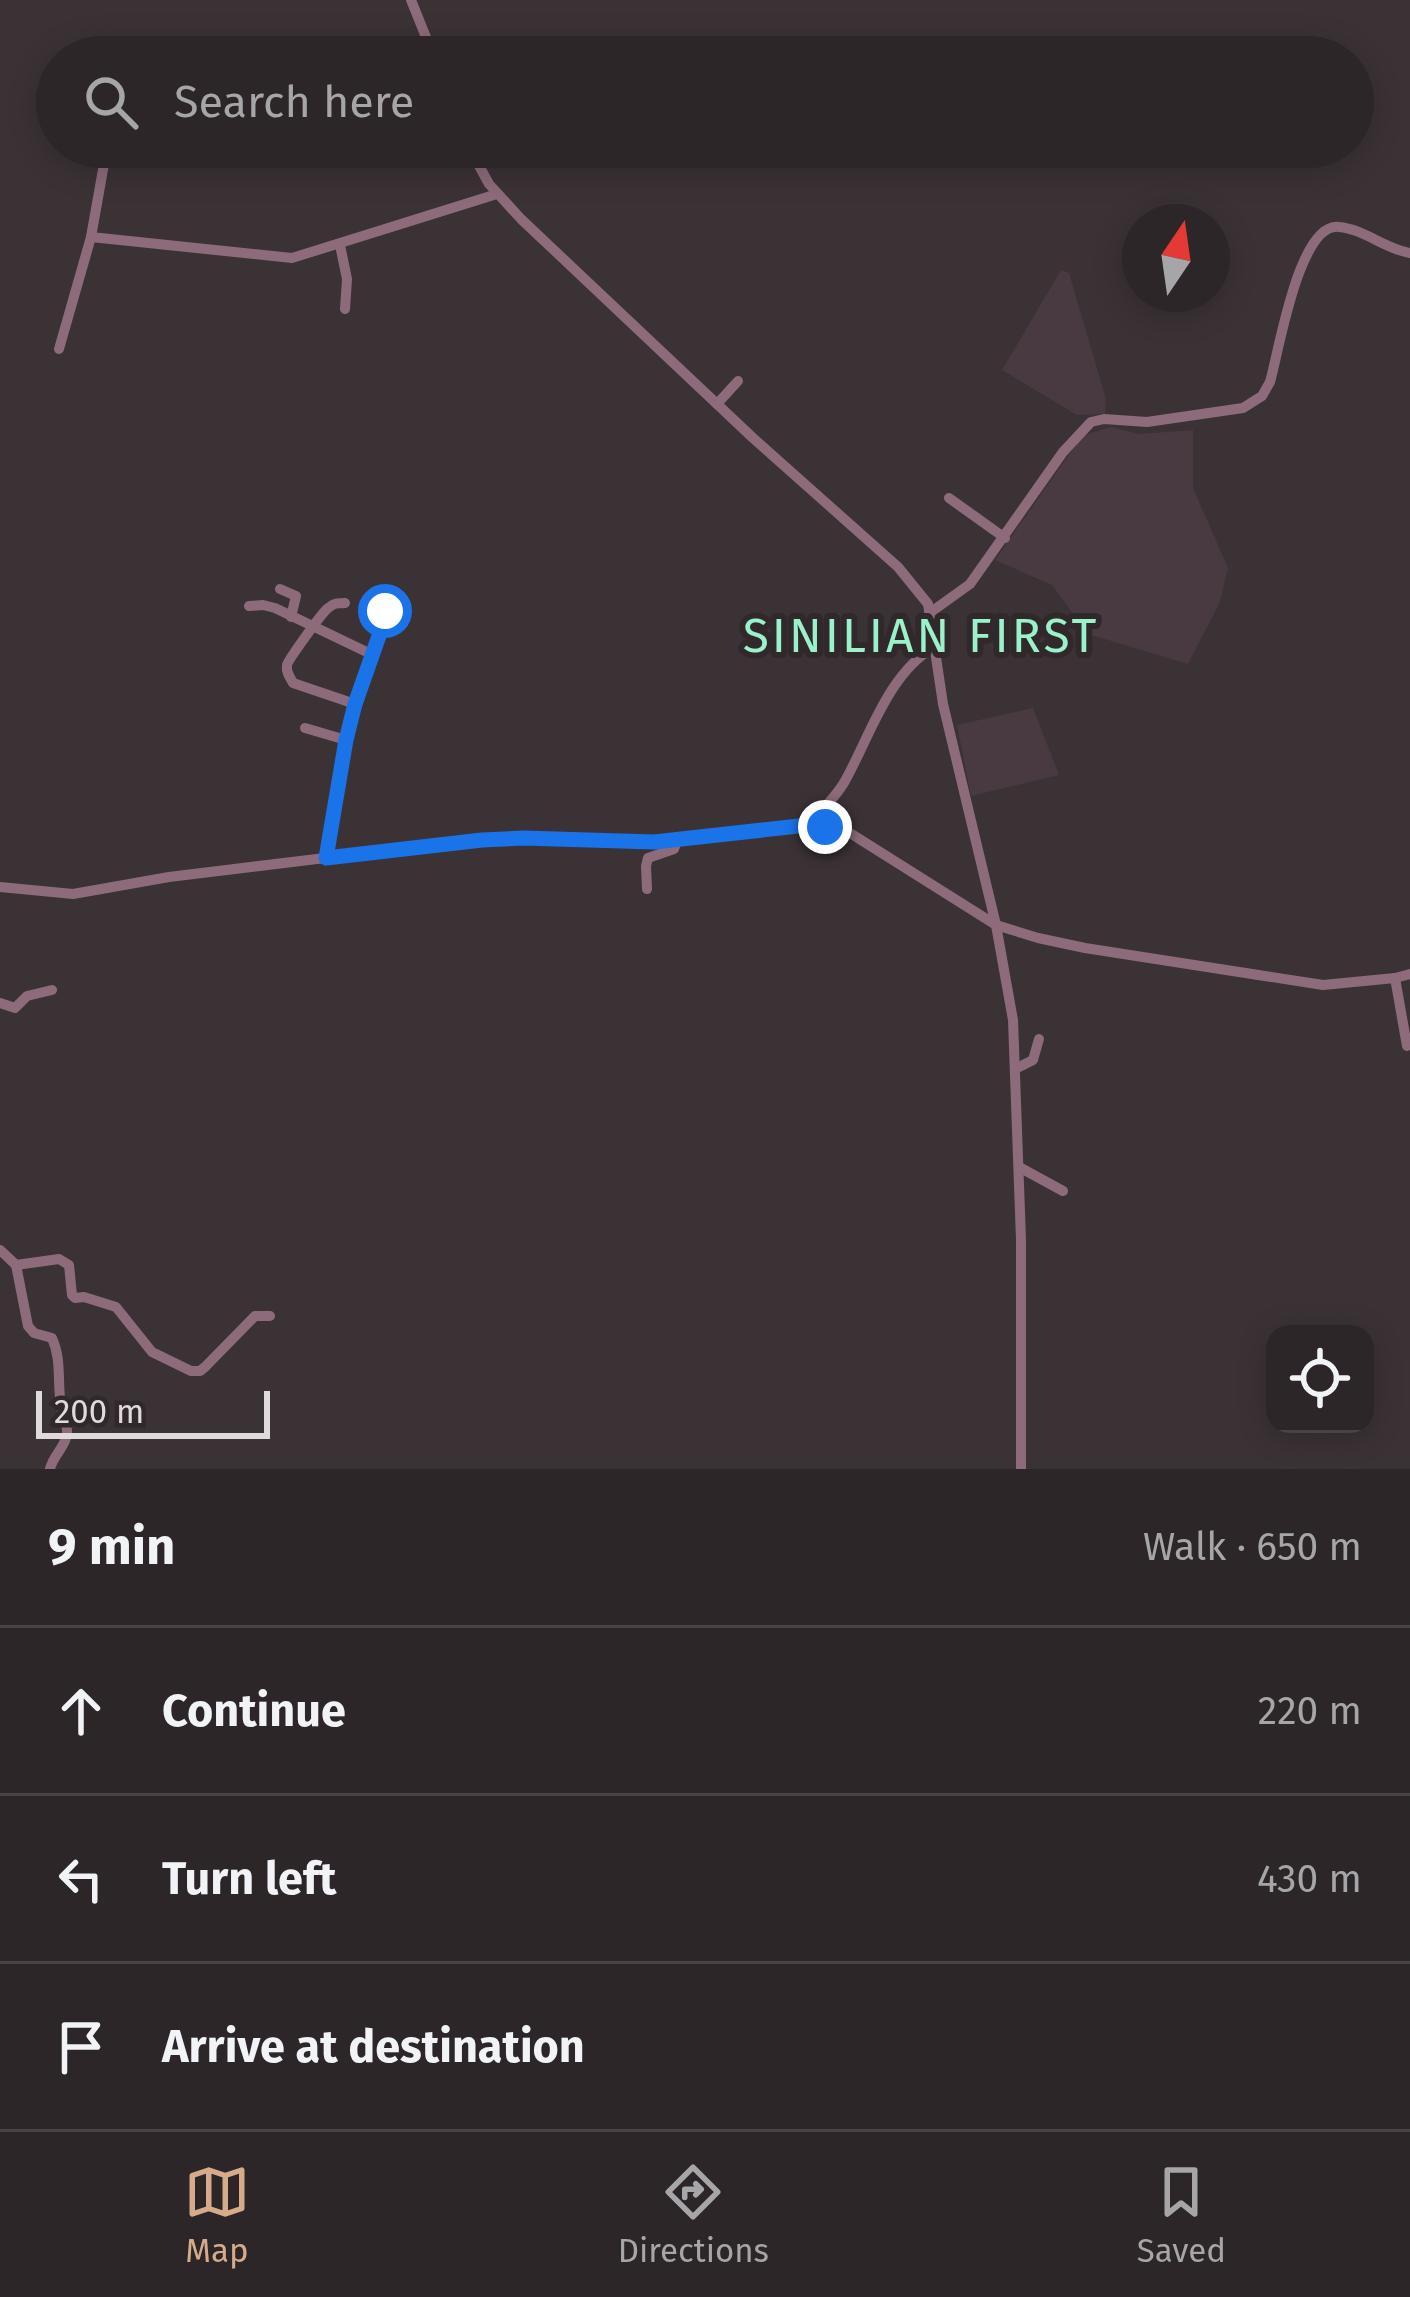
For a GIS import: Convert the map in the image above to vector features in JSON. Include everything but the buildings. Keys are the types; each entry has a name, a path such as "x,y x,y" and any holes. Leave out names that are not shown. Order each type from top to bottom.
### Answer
{"street":[{"path":"411,0 426,36"},
{"path":"58,349 92,237 103,168"},
{"path":"479,168 497,194 569,266 898,567 931,612 943,704 996,925 1013,1020 1023,1350 1021,1469"},
{"path":"92,237 285,258 306,256 497,194"},
{"path":"931,612 970,584 1071,442 1091,422 1180,418 1243,408 1262,396 1306,254 1324,230 1345,228 1410,253"},
{"path":"340,245 347,280 345,309"},
{"path":"717,404 738,381"},
{"path":"949,498 1005,538"},
{"path":"280,589 296,595 291,617"},
{"path":"326,858 346,740 386,616 374,598"},
{"path":"345,602 323,612 288,660 290,680 355,704"},
{"path":"249,606 268,606 373,655"},
{"path":"808,825 844,782 911,664 934,647"},
{"path":"305,728 346,740"},
{"path":"0,886 73,894 169,877 482,840 677,841 808,825 850,831 996,925 1085,948 1323,986 1410,974"},
{"path":"647,889 648,858 674,849 677,841"},
{"path":"1395,978 1407,1046"},
{"path":"0,1003 15,1008 27,996 52,990"},
{"path":"1015,1069 1033,1060 1039,1039"},
{"path":"1019,1167 1063,1191"},
{"path":"0,1250 16,1265 28,1326 52,1338 60,1372 60,1401 68,1428 50,1469"},
{"path":"16,1265 66,1261 75,1298 116,1307 152,1352 191,1371 205,1367 255,1316 270,1316"}],"shaded area":[{"path":"1061,270 1069,273 1106,399 1105,414 1077,415 1002,370"},
{"path":"1111,427 1139,434 1193,430 1193,488 1228,568 1220,602 1188,664 1088,634 1052,585 995,560 1082,436"},
{"path":"1033,708 1059,775 971,796 957,725"}],"district":[{"name":"SINILIAN FIRST","path":"921,635"}],"route":[{"path":"385,611 346,740 326,858 482,840 654,842 825,827"}]}
